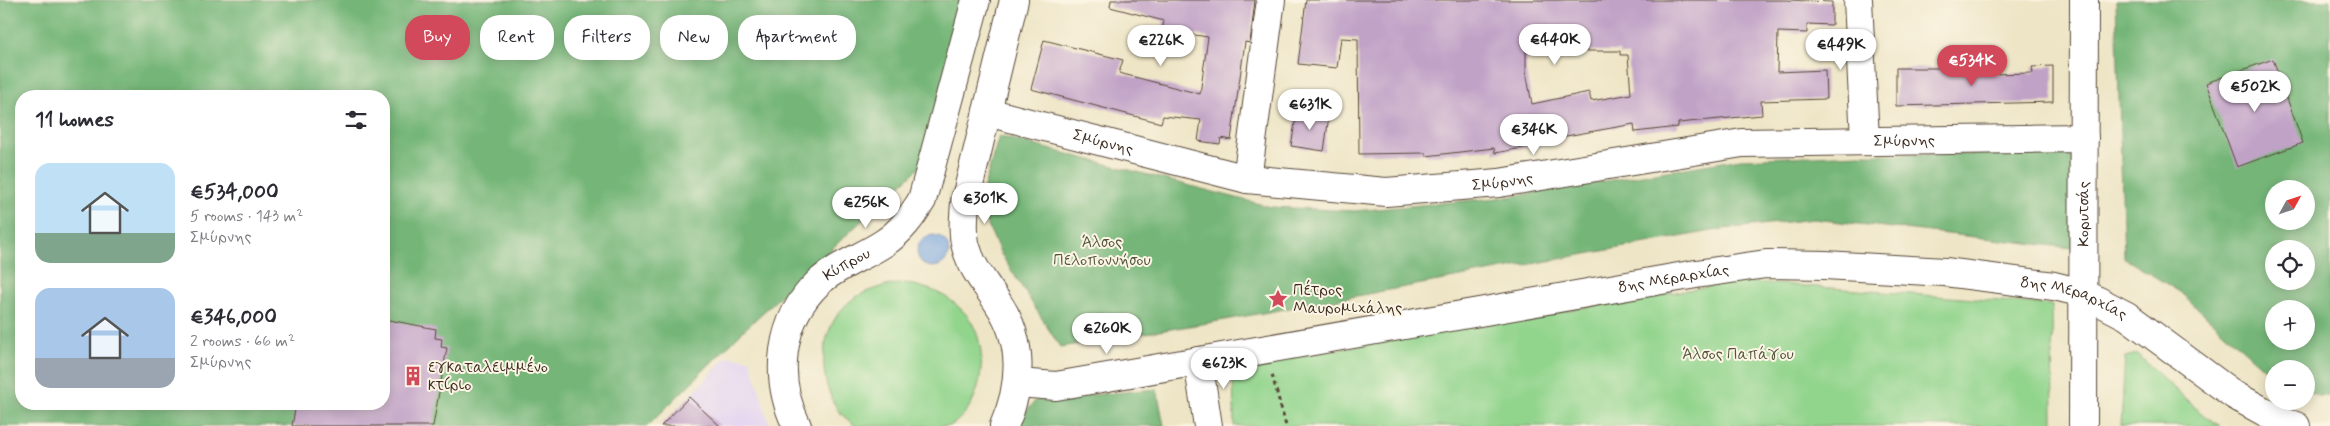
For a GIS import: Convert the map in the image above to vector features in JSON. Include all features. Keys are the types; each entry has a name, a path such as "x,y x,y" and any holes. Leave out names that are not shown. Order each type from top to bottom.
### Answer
{"street":[{"name":"Κύπρου","path":"797,426 789,410 784,388 782,364 785,341 793,319 804,299 820,282 838,268 886,242 904,225 922,200 976,0"},
{"path":"1004,426 1013,407 1018,383 1019,364 1016,342 1009,322 972,265 966,246 964,223 965,202 1014,0"},
{"path":"1247,179 1271,0"},
{"path":"1858,0 1866,140"},
{"name":"Κορυτσάς","path":"2083,426 2084,0"},
{"name":"Σμύρνης","path":"987,112 1247,179 1386,192 1499,183 1742,143 2084,138"},
{"name":"8ης Μεραρχίας","path":"1018,383 1056,386 1696,274 1766,264 1825,264 1945,272 2054,286 2083,293 2127,316 2234,395 2283,422 2296,426"},
{"path":"1198,361 1208,426"}],"path":[{"path":"1265,350 1286,426"}],"shaded area":[{"path":"727,357 750,359 770,426 661,426"}],"green space":[{"path":"0,0 964,0 922,165 745,329 648,426 0,426"},
{"path":"2116,0 2330,0 2330,396 2315,394 2315,360 2265,360 2265,369 2180,292 2124,258"},
{"name":"Άλσος Πελοποννήσου","path":"999,136 1271,207 1355,211 1508,197 1741,159 1859,154 2073,155 2073,248 1814,219 1723,229 1208,323 1060,347 1001,254 983,215 983,190"},
{"name":"Άλσος Παπάγου","path":"1741,281 2052,305 2053,426 1234,426 1233,367"},
{"path":"906,283 930,289 943,295 963,311 972,323 978,338 981,355 981,372 978,388 962,416 950,426 855,426 838,410 826,383 824,354 826,340 831,326 849,302 876,288"},
{"path":"2137,354 2200,412 2220,426 2121,426 2125,357"},
{"path":"1157,389 1164,426 1014,426 1036,400"}],"water":[{"path":"933,235 939,236 944,240 948,245 948,257 944,262 939,266 933,267 927,266 922,262 918,257 917,251 918,245 922,240 927,236"}],"building":[{"path":"1111,0 1255,0 1250,43 1245,42 1231,140 1221,138 1220,144 1198,141 1201,120 1163,116 1161,123 1031,89 1044,40 1123,60 1119,73 1200,94 1208,37 1162,30 1164,21 1110,7"},
{"path":"1306,0 1787,0 1832,2 1832,25 1807,24 1807,33 1778,32 1777,72 1825,70 1826,99 1761,101 1762,115 1678,123 1678,127 1635,132 1634,124 1538,141 1539,145 1495,153 1494,148 1426,156 1426,153 1359,154 1358,39 1341,38 1337,68 1298,64","holes":["1526,42 1572,44 1572,51 1620,51 1620,55 1628,55 1631,94 1591,101 1589,92 1532,104 1526,72"]},
{"path":"2273,59 2303,143 2237,167 2206,83"},
{"path":"2053,66 2053,102 1896,106 1896,68 1989,68 1989,74 2033,73 2032,67"},
{"path":"1297,111 1329,116 1324,151 1291,146"},
{"name":"εγκαταλειμμένο κτίριο","path":"390,320 436,329 435,338 442,339 441,347 447,348 433,426 292,426 295,410 390,410"},
{"path":"689,397 720,426 661,426"}],"place":[{"name":"Πέτρος Μαυρομιχάλης","path":"1278,299"},
{"name":"εγκαταλειμμένο κτίριο","path":"413,376"}]}
